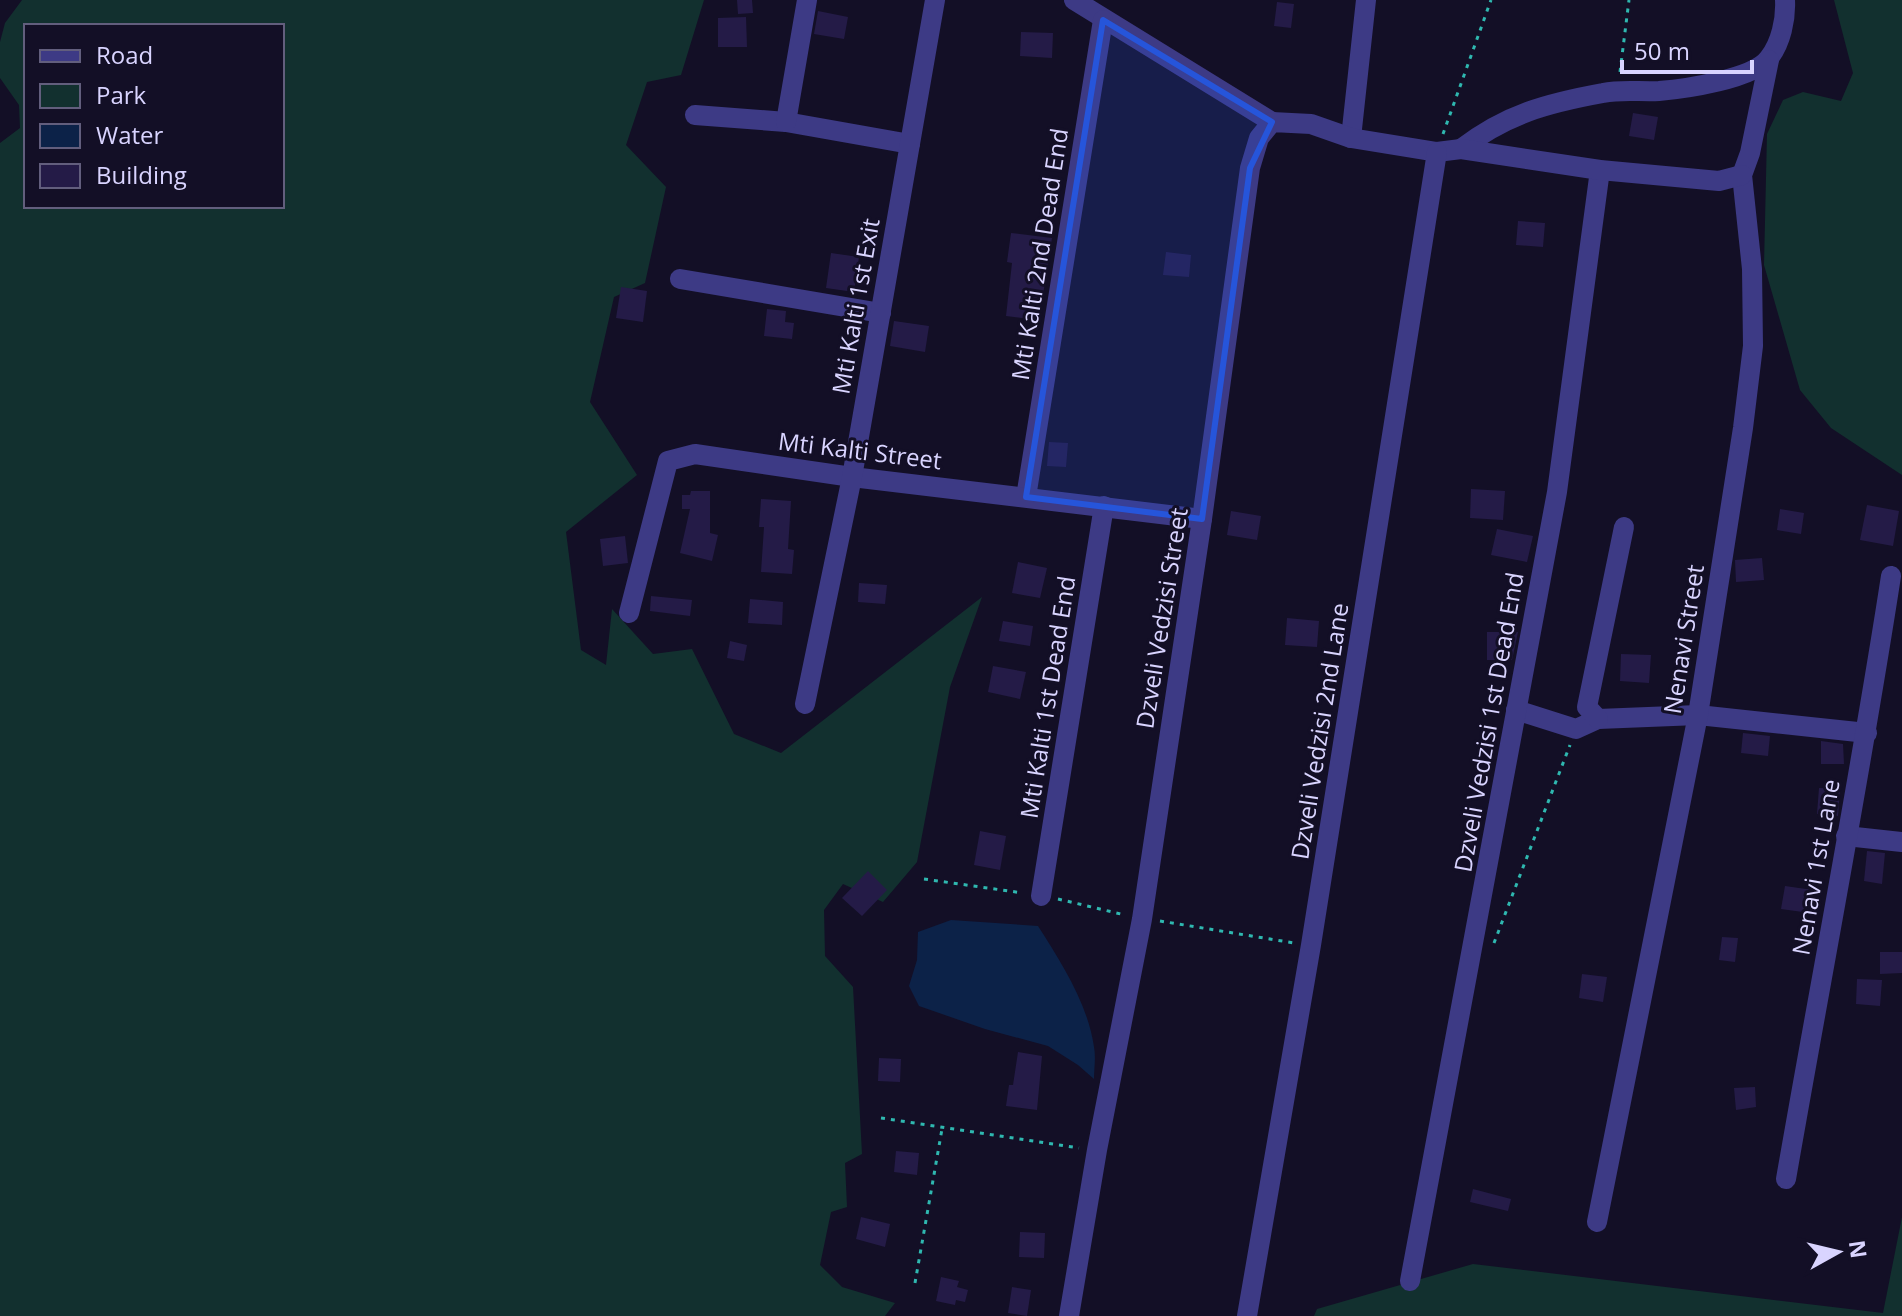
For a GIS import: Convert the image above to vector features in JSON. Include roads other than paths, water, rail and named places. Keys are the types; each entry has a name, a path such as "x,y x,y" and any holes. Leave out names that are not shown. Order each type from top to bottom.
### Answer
{"street":[{"path":"786,122 807,0"},
{"name":"Mti Kalti 1st Exit","path":"805,704 852,477 935,0"},
{"path":"1074,0 1272,122 1311,124 1351,138 1437,152 1461,149 1600,170 1719,181 1742,175"},
{"path":"1351,138 1366,0"},
{"path":"1461,149 1488,128 1535,107 1618,91 1693,87 1739,76 1769,60 1786,20 1785,0"},
{"name":"Mti Kalti 2nd Dead End","path":"1026,497 1103,20"},
{"name":"Nenavi Street","path":"1597,1222 1698,715 1743,428 1753,346 1752,269 1742,175 1750,153 1769,60"},
{"path":"695,115 786,122 910,144"},
{"name":"Dzveli Vedzisi Street","path":"1069,1316 1097,1150 1142,919 1202,519 1250,168 1259,138 1272,122"},
{"name":"Dzveli Vedzisi 2nd Lane","path":"1247,1316 1311,945 1437,152"},
{"name":"Dzveli Vedzisi 1st Dead End","path":"1410,1281 1557,492 1600,170"},
{"path":"680,279 881,313"},
{"name":"Mti Kalti Street","path":"629,613 668,461 695,454 852,477 1202,519"},
{"name":"Mti Kalti 1st Dead End","path":"1041,896 1104,506"},
{"path":"1598,719 1587,707 1624,527"},
{"name":"Nenavi 1st Lane","path":"1786,1179 1867,733 1891,576"},
{"path":"1516,710 1576,729 1598,719 1698,715 1867,733"},
{"path":"1846,836 1902,842"}],"water":[{"path":"951,920 1038,926 1064,969 1086,1015 1095,1051 1094,1079 1048,1046 985,1029 919,1006 909,986 917,960 918,932"}]}
